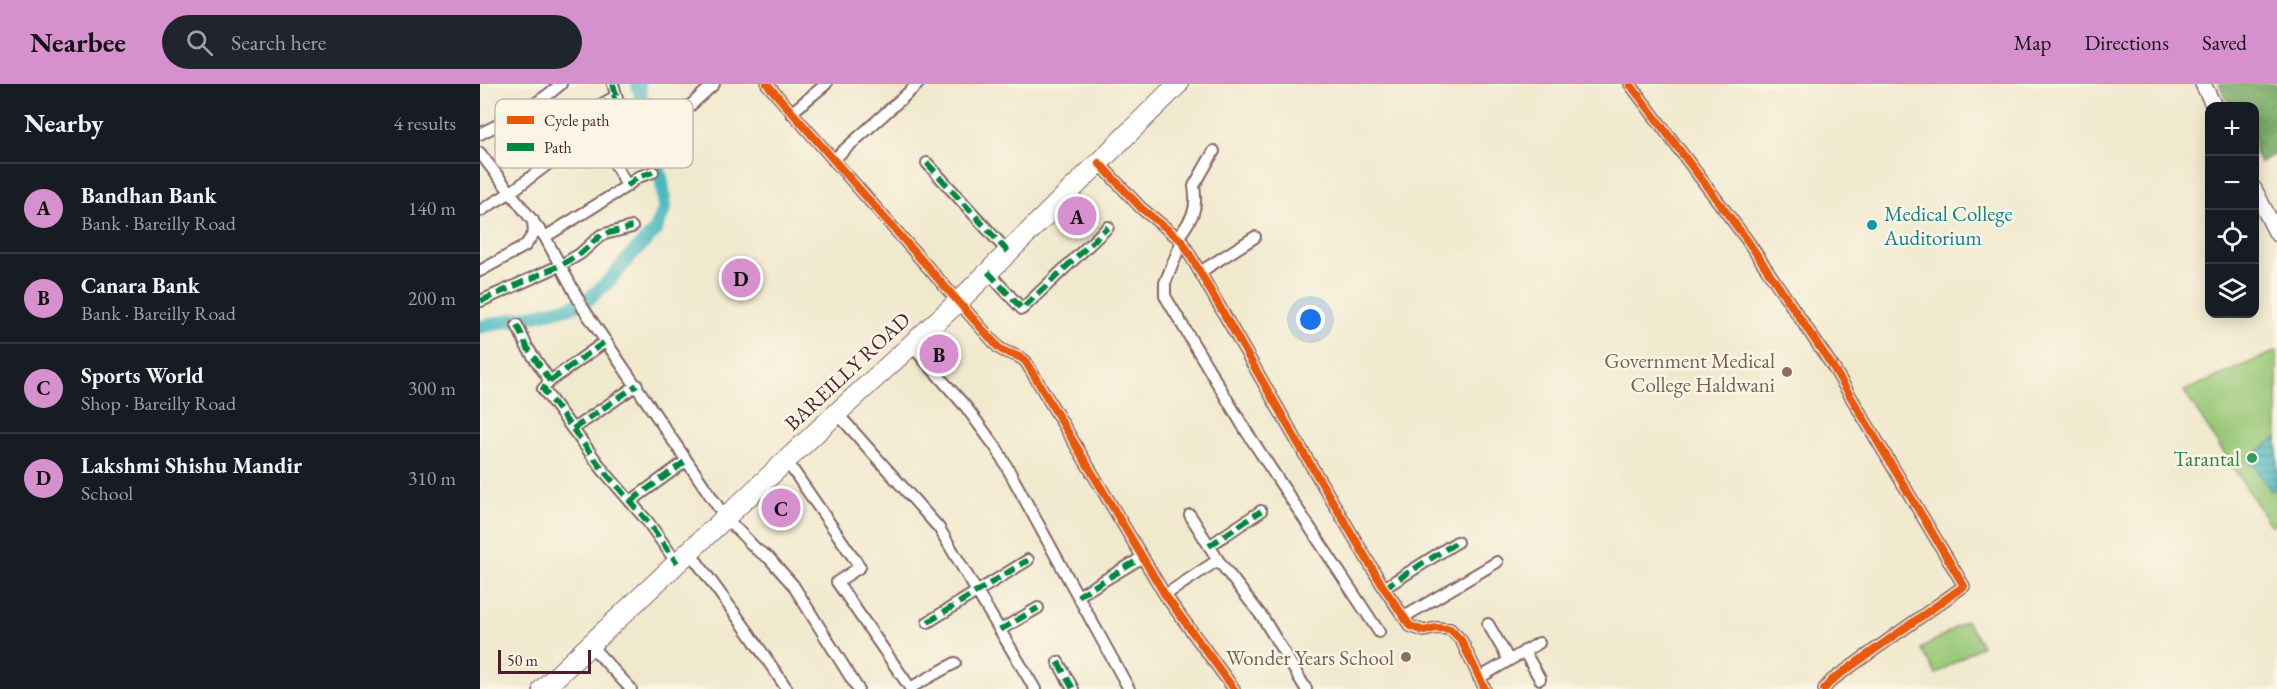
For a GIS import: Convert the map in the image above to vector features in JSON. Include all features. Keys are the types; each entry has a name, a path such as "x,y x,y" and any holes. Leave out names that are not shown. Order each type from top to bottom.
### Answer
{"highway":[{"name":"BAREILLY ROAD","path":"543,689 959,301 1178,84"}],"main road":[{"path":"2203,84 2212,102"},
{"path":"2259,199 2277,234"}],"street":[{"path":"544,99 561,84"},
{"path":"613,84 617,99"},
{"path":"693,103 714,84"},
{"path":"767,84 1001,350 1020,356 1026,362 1165,595 1234,689"},
{"path":"791,113 826,84"},
{"path":"833,160 918,84"},
{"path":"1630,84 1747,240 1833,367 1964,586 1832,680 1824,689"},
{"path":"611,99 616,96"},
{"path":"480,134 495,126"},
{"path":"1214,152 1194,186 1197,203 1193,216 1180,239 1165,283 1165,296 1246,431 1379,632"},
{"path":"480,153 485,168 511,192 533,219 581,304 725,518 757,550 769,558 793,585 858,689"},
{"path":"927,163 1008,252"},
{"path":"1099,163 1141,208 1180,239 1306,458 1384,588 1410,626 1424,631 1436,628 1450,629 1461,640 1485,689"},
{"path":"480,211 511,192 543,168"},
{"path":"617,168 627,186"},
{"path":"545,237 638,177 652,171"},
{"path":"480,272 525,246 534,233 533,219"},
{"path":"988,272 1022,309 1108,227"},
{"path":"481,301 561,265 580,254 601,235 633,228"},
{"path":"1200,272 1255,237"},
{"path":"517,325 527,347 550,381"},
{"path":"606,341 550,381 543,389 603,470 749,633 787,689"},
{"path":"911,345 966,407 997,449 1129,689"},
{"path":"573,429 637,385"},
{"path":"837,413 939,528 1035,689"},
{"path":"786,460 860,567 837,582 910,689 955,663"},
{"path":"631,501 686,461"},
{"path":"1209,546 1261,511"},
{"path":"1190,516 1218,560 1263,618 1306,689"},
{"path":"1384,588 1457,542"},
{"path":"1078,596 1143,557"},
{"path":"928,622 1028,560"},
{"path":"1165,595 1218,560"},
{"path":"1404,617 1497,562"},
{"path":"1000,630 1038,608"},
{"path":"1488,624 1509,660"},
{"path":"1479,678 1539,643"},
{"path":"590,645 631,689"},
{"path":"1524,651 1540,679"},
{"path":"1058,662 1073,689"}],"green space":[{"path":"2219,84 2277,84 2277,152 2260,163 2259,102 2228,102"},
{"name":"Tarantal","path":"2277,351 2277,522 2271,526 2184,391"},
{"path":"1966,621 1982,645 1936,674 1921,649"}],"water":[{"path":"2277,438 2277,487 2271,491 2248,458"}],"waterway":[{"path":"638,84 642,99"},
{"path":"480,327 571,307 589,299 612,278 655,231 665,208 659,168"}],"marked path":[{"path":"613,84 617,99"},
{"path":"611,99 616,96"},
{"path":"927,163 1008,252"},
{"path":"627,186 638,177 653,172"},
{"path":"481,301 561,265 580,254 601,235 632,227"},
{"path":"988,272 1022,309 1108,227"},
{"path":"517,325 527,347 550,381 543,389 603,470 648,522 677,563"},
{"path":"550,381 606,341"},
{"path":"573,429 637,385"},
{"path":"631,501 686,461"},
{"path":"1209,546 1261,511"},
{"path":"1384,588 1457,542"},
{"path":"1078,596 1143,557"},
{"path":"928,622 1028,560"},
{"path":"1000,630 1038,608"},
{"path":"1058,662 1073,689"}],"cycle path":[{"path":"767,84 998,347 1026,362 1165,595 1234,689"},
{"path":"1630,84 1747,240 1833,367 1964,586 1832,680 1824,689"},
{"path":"1099,163 1141,208 1182,241 1306,457 1384,588 1410,626 1424,631 1436,628 1450,629 1461,640 1485,689"}],"place":[{"name":"Bandhan Bank","path":"1077,216"},
{"name":"Medical College Auditorium","path":"1872,225"},
{"name":"Lakshmi Shishu Mandir","path":"741,278"},
{"name":"Canara Bank","path":"939,354"},
{"name":"Government Medical College Haldwani","path":"1787,372"},
{"name":"Tarantal","path":"2252,458"},
{"name":"Sports World","path":"781,508"},
{"name":"Wonder Years School","path":"1406,657"}]}
